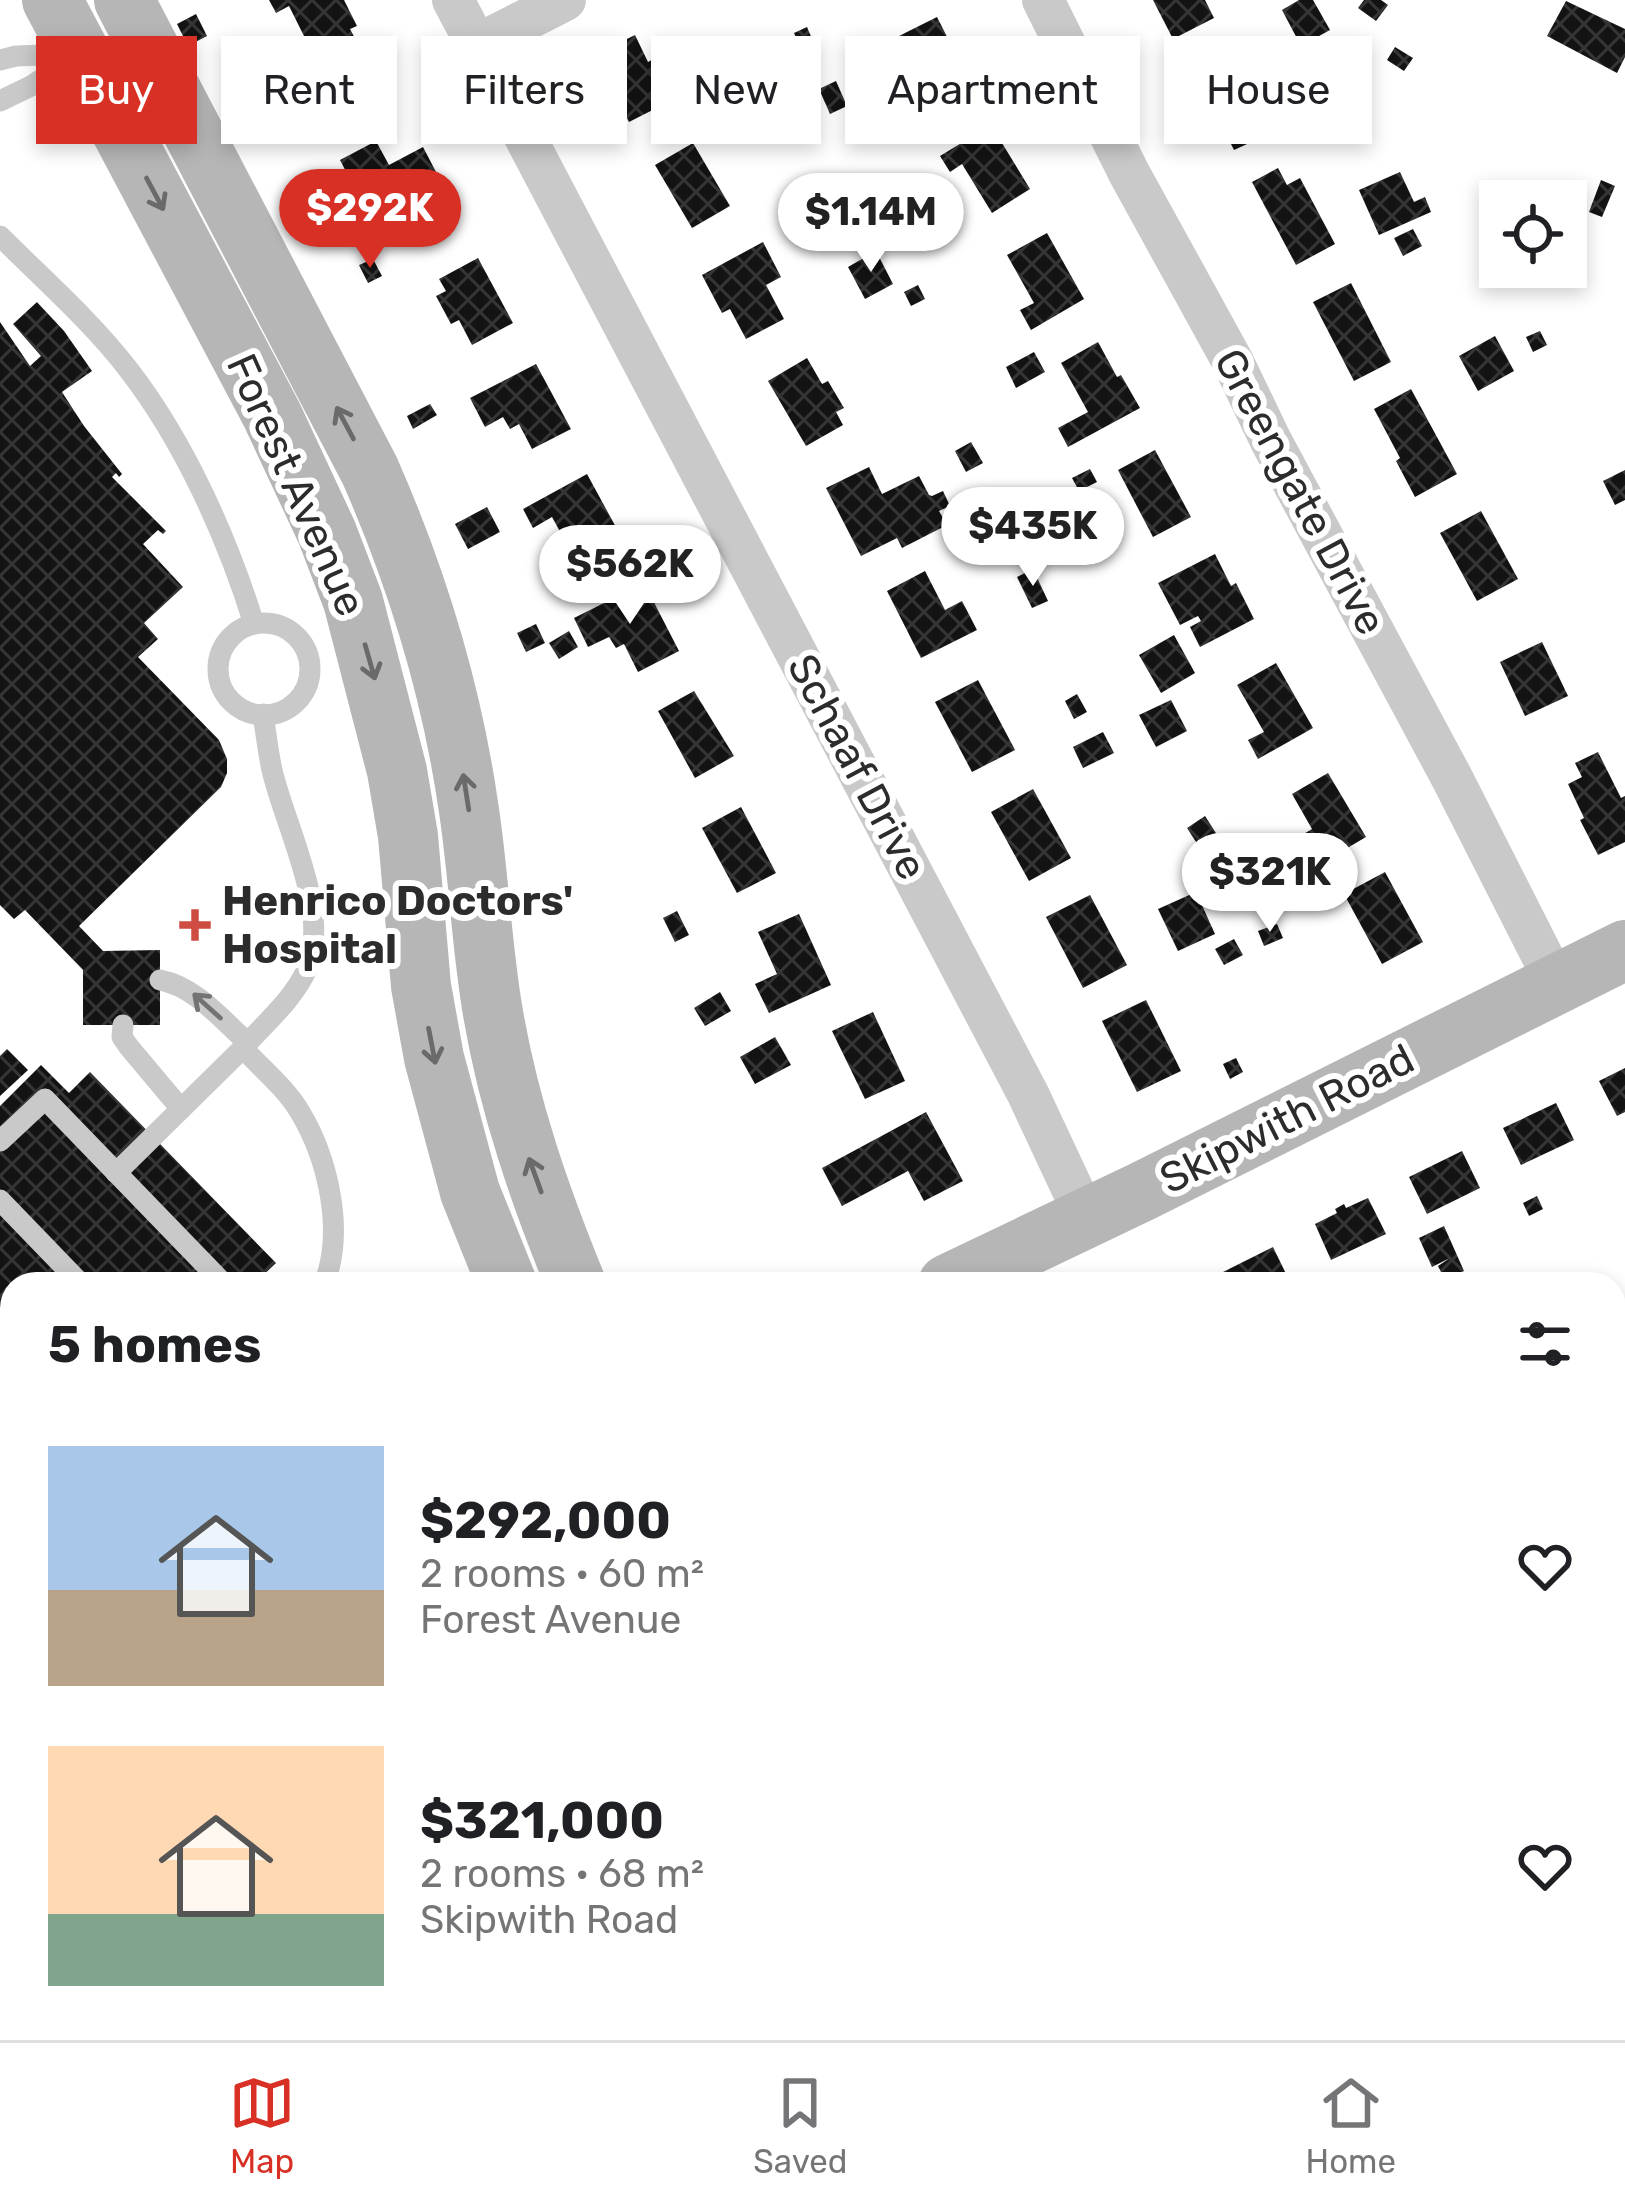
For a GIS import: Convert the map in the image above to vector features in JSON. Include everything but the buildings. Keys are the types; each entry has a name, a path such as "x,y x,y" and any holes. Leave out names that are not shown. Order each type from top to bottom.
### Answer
{"main road":[{"name":"Forest Avenue","path":"52,0 112,31 370,471 412,572 457,738 493,1013 507,1082 528,1157 571,1272"},
{"name":"Forest Avenue","path":"112,31 353,601 398,771 421,986 434,1058 470,1192 501,1272"},
{"name":"Skipwith Road","path":"973,1272 1625,950"}],"street":[{"name":"Schaaf Drive","path":"453,0 472,36"},
{"path":"495,36 565,0"},
{"name":"Greengate Drive","path":"1043,0 1129,173 1234,362 1557,985"},
{"name":"Schaaf Drive","path":"529,144 1028,1094 1086,1218"}],"lane":[{"path":"0,60 112,31"},
{"path":"0,101 32,86 112,31"},
{"path":"0,236 100,337 160,414 225,539 254,624"},
{"path":"254,624 283,626 296,634 310,659 306,688 284,710 263,714 239,708 220,683 221,652 229,638 254,624"},
{"path":"116,1173 245,1046 294,992 308,965 313,922 272,769 263,714"},
{"path":"160,980 192,992 298,1108 323,1159 334,1216 328,1272"},
{"path":"122,1025 122,1037 129,1047 182,1109"},
{"path":"0,1141 45,1099 212,1272"},
{"path":"0,1200 69,1272"}],"place":[{"name":"Henrico Doctors' Hospital","path":"195,925"}]}
